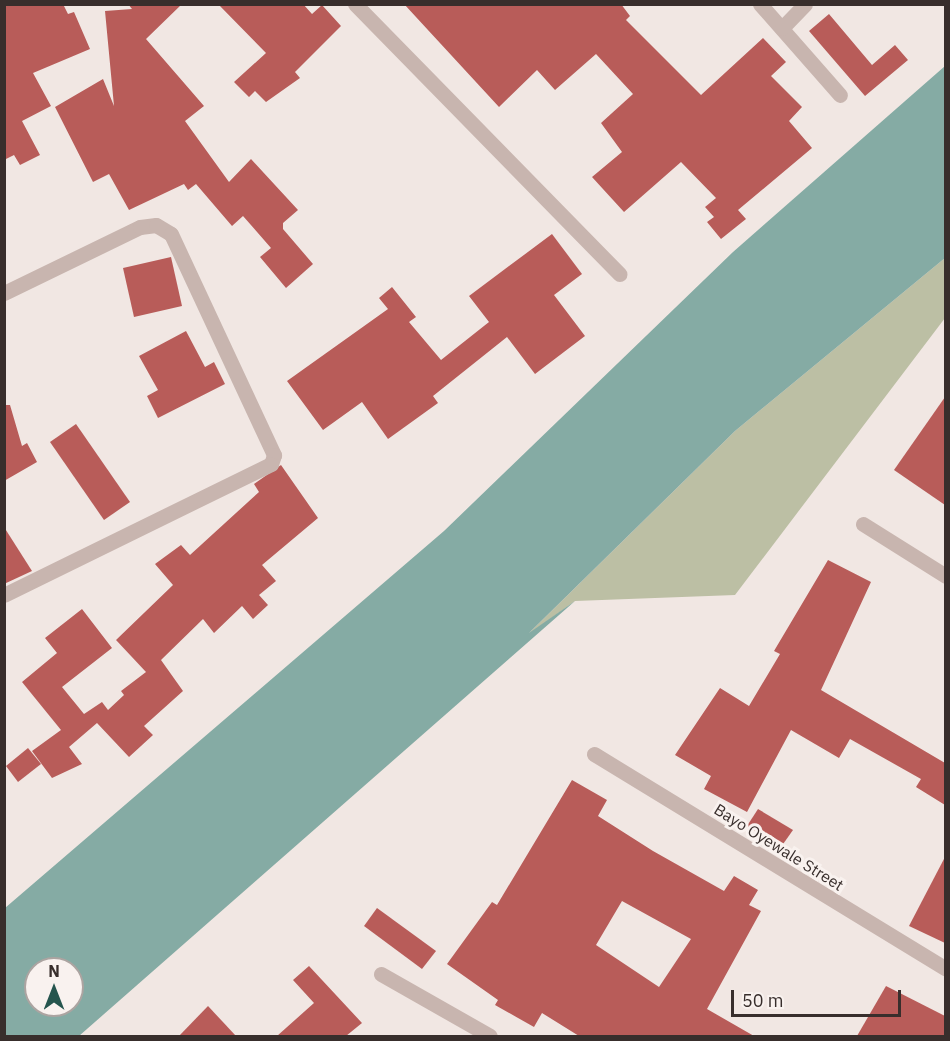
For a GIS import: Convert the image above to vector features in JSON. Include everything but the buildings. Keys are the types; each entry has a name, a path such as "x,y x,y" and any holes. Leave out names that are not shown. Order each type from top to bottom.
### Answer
{"street":[{"path":"355,4 619,274"},
{"path":"760,4 840,95"},
{"path":"782,28 806,4"},
{"path":"4,293 140,227 156,225 171,234 274,455 271,464 4,595"},
{"path":"863,524 945,576"},
{"name":"Bayo Oyewale Street","path":"594,754 945,969"},
{"path":"381,974 490,1036"}],"green space":[{"path":"945,258 945,318 735,595 575,601 525,637 735,431"}],"water":[{"path":"945,66 945,258 735,431 529,633 575,601 79,1036 5,1036 5,908 444,531 733,252"}]}
